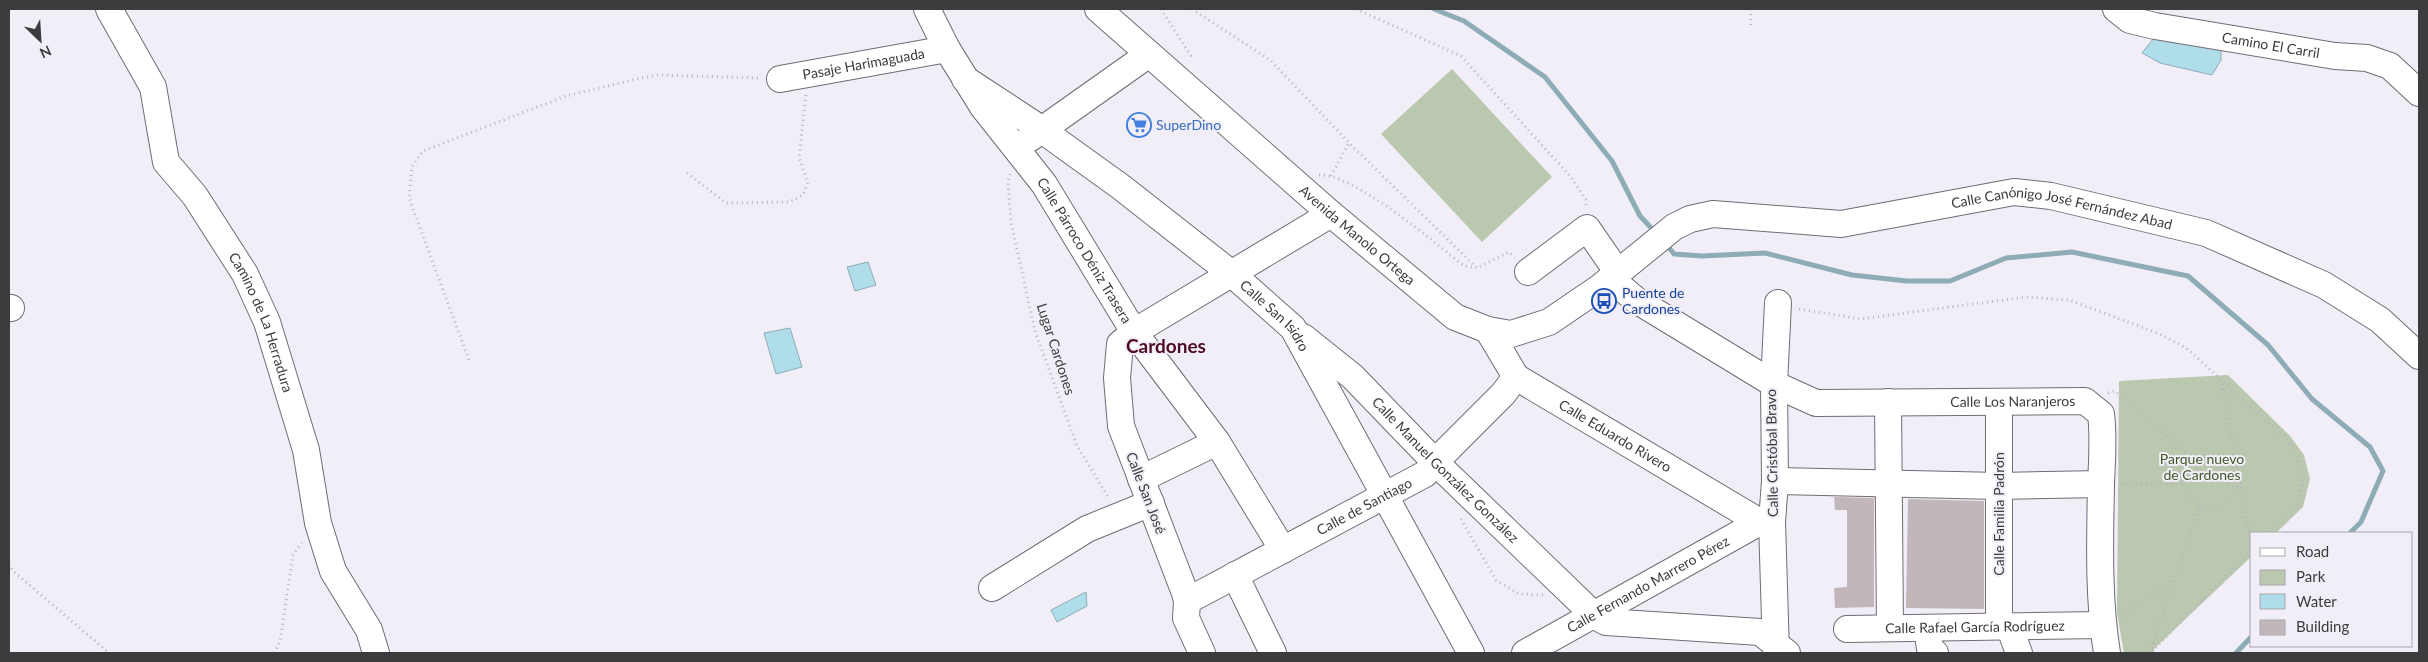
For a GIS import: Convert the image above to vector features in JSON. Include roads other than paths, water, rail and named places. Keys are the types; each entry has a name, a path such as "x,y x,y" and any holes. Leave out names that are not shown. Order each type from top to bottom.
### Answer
{"street":[{"name":"Camino de La Herradura","path":"109,9 153,87 166,162 195,196 240,266 267,322 306,450 318,523 334,571 373,641 387,653"},
{"name":"Calle Párroco Déniz Trasera","path":"927,9 982,108 1016,147 1044,184 1134,332 1217,442 1283,550"},
{"name":"Avenida Manolo Ortega","path":"1098,9 1302,189 1455,316 1488,330 1511,334 1549,322 1615,276 1642,252"},
{"name":"Camino El Carril","path":"2116,9 2130,20 2155,26 2335,56 2367,58 2390,66 2419,93"},
{"name":"Pasaje Harimaguada","path":"780,79 948,49"},
{"path":"1016,147 1041,130 1158,63"},
{"name":"Calle San Isidro","path":"965,79 1121,187 1232,274 1292,328 1471,653"},
{"name":"Calle Canónigo José Fernández Abad","path":"1642,252 1674,227 1690,219 1713,214 1841,224 2014,192 2051,196 2206,233 2324,284 2380,320 2419,356"},
{"path":"1134,332 1332,214"},
{"name":"Calle Cristóbal Bravo","path":"1528,272 1587,228 1615,276 1636,300 1774,384 1775,481 1766,522 1780,650"},
{"path":"1774,384 1778,303"},
{"name":"Calle Manuel González González","path":"1292,328 1353,377 1435,462 1595,616"},
{"name":"Calle Eduardo Rivero","path":"1488,330 1516,377 1766,522"},
{"name":"Calle San José","path":"1134,332 1120,344 1117,378 1121,426 1187,601 1186,618 1202,653"},
{"name":"Calle de Santiago","path":"1187,601 1425,474 1503,394 1516,377"},
{"name":"Calle Los Naranjeros","path":"1774,384 1816,402 2085,402 2101,414 2104,432 2101,484 2102,624 2107,653"},
{"path":"1888,402 1890,628"},
{"name":"Calle Familia Padrón","path":"1999,402 1999,486 2004,626"},
{"path":"1141,479 1217,442"},
{"path":"1775,481 1888,482 1999,486 2101,484"},
{"path":"992,588 1087,529 1150,503"},
{"name":"Calle Fernando Marrero Pérez","path":"1525,653 1558,646 1595,616 1766,522"},
{"path":"1235,575 1273,653"},
{"path":"1595,616 1606,622 1760,632 1780,650"},
{"name":"Calle Rafael García Rodríguez","path":"1847,629 2102,624"},
{"path":"2004,626 2019,653"},
{"path":"1927,628 1930,649 1936,653"}],"water":[{"path":"2157,34 2221,46 2221,60 2212,75 2160,63 2142,53"},
{"path":"868,262 876,285 855,291 847,267"},
{"path":"790,328 802,367 776,374 764,333"},
{"path":"1086,592 1087,606 1057,622 1051,610"}],"waterway":[{"path":"1434,9 1464,21 1545,77 1612,161 1640,216 1655,232"},
{"path":"1666,244 1674,254 1702,256 1765,253 1852,275 1907,281 1950,281 2006,258 2072,252 2188,276 2268,345 2312,399 2370,447 2383,471 2361,522 2351,532"},
{"path":"2236,653 2250,638"}],"place":[{"name":"SuperDino","path":"1139,125"},
{"name":"Puente de Cardones","path":"1604,301"}],"district":[{"name":"Cardones","path":"1166,346"}],"park label":[{"name":"Parque nuevo de Cardones","path":"2202,468"}]}
